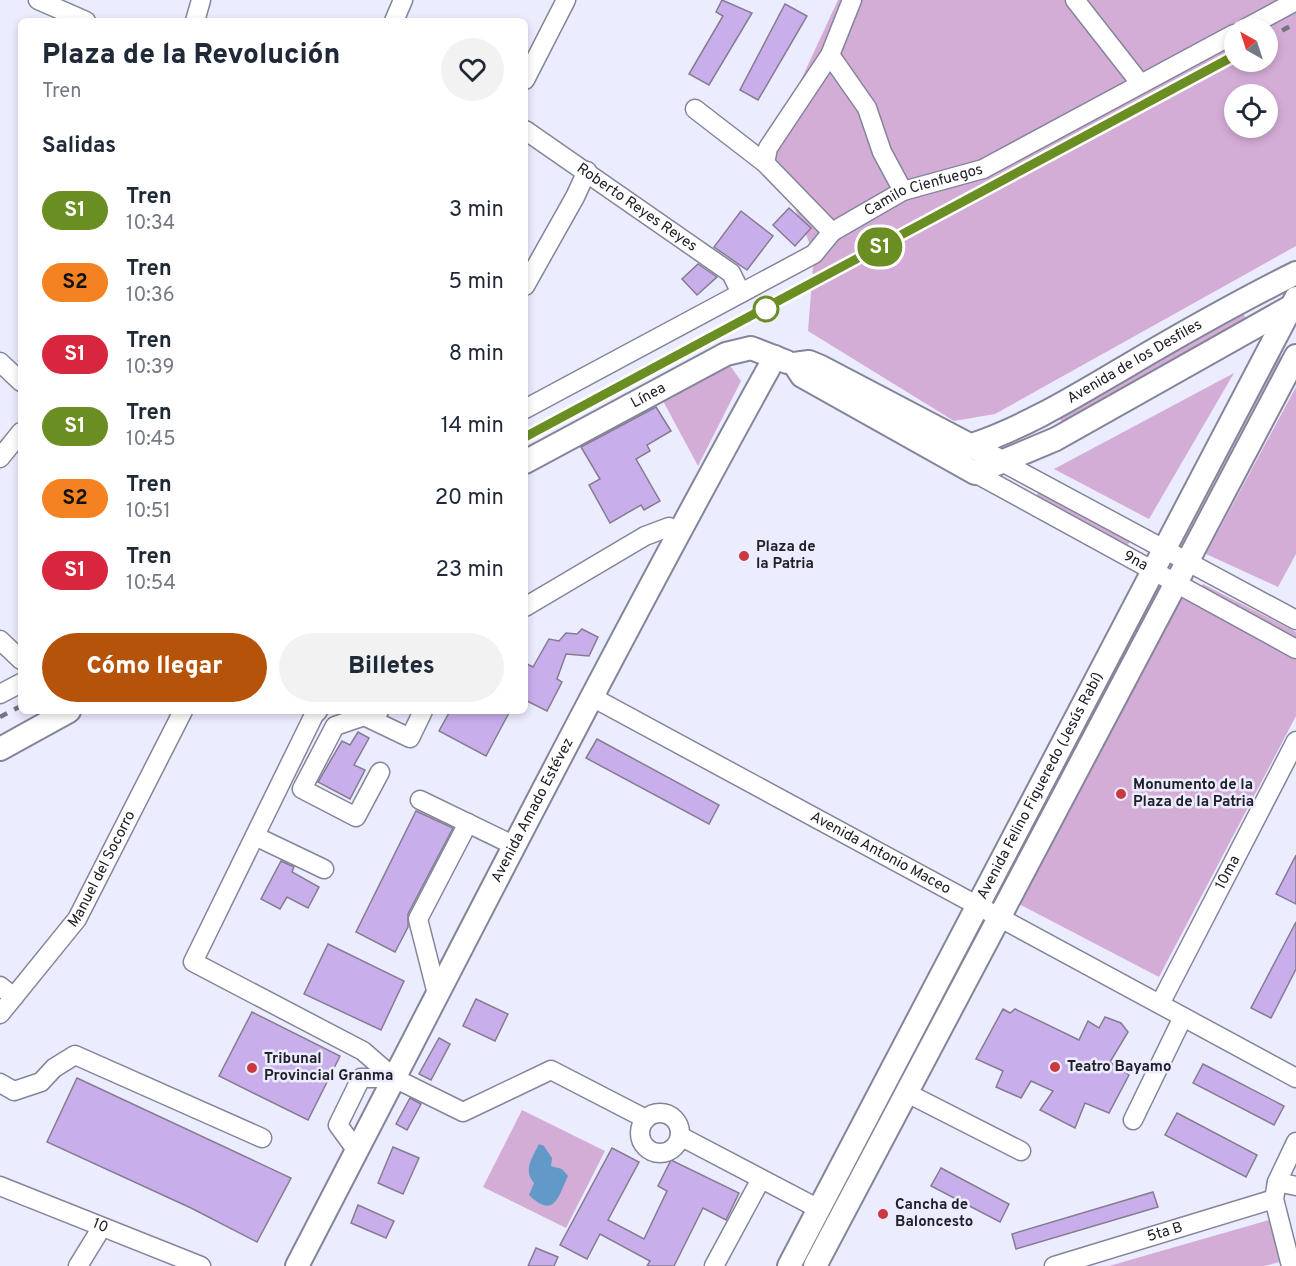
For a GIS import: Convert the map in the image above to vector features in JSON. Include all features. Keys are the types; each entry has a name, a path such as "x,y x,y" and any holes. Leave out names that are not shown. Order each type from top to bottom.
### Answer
{"main road":[{"name":"Avenida de los Desfiles","path":"972,445 1005,434 1043,415 1229,306 1296,273"},
{"name":"Avenida de los Desfiles","path":"975,473 1056,439 1294,303"},
{"name":"Avenida Felino Figueredo (Jesús Rabí)","path":"791,1261 1294,303"},
{"name":"Línea","path":"528,460 726,354 751,348 785,361 809,362 821,367 1002,462"},
{"name":"Avenida Felino Figueredo (Jesús Rabí)","path":"815,1266 1296,356"},
{"path":"785,361 802,376 975,473"},
{"name":"Avenida Amado Estévez","path":"297,1266 513,845 678,531 785,361"},
{"path":"0,749 64,714"}],"street":[{"path":"38,0 79,18"},
{"path":"196,18 201,0"},
{"path":"395,18 404,0"},
{"path":"528,74 567,0"},
{"path":"765,163 768,148 830,55 852,0"},
{"path":"1075,0 1140,83"},
{"path":"1265,18 1296,1"},
{"name":"Camilo Cienfuegos","path":"528,407 814,254 832,232 903,191 983,169 1224,39"},
{"path":"830,55 867,108 882,152 903,191"},
{"path":"695,109 765,163 832,232"},
{"name":"Roberto Reyes Reyes","path":"528,132 731,273 741,293"},
{"path":"528,280 575,197 587,171"},
{"path":"0,362 18,379"},
{"path":"0,458 18,436"},
{"name":"9na","path":"1002,462 1187,561"},
{"name":"9na","path":"975,473 1296,649"},
{"path":"528,605 645,536 669,527 678,531"},
{"path":"1187,561 1296,620"},
{"path":"0,640 18,657"},
{"path":"0,694 18,685"},
{"name":"Avenida Antonio Maceo","path":"592,697 1296,1078"},
{"name":"Manuel del Socorro","path":"0,1014 7,991 77,919 181,714"},
{"path":"315,714 193,962 363,1051 394,1078 463,1112 551,1070 646,1119"},
{"path":"380,772 356,818 302,789 334,726 371,714 410,738 422,714"},
{"name":"10ma","path":"1160,1004 1296,741"},
{"path":"420,800 513,845"},
{"path":"437,994 418,919 468,823"},
{"path":"255,836 324,869"},
{"path":"1133,1120 1183,1017"},
{"path":"0,1083 14,1091 41,1082 54,1068 75,1055 262,1138"},
{"path":"907,1093 1021,1151"},
{"path":"657,1113 669,1115 678,1124 680,1136 677,1143 667,1152 660,1153 648,1149 641,1138 642,1124 646,1119 657,1113"},
{"path":"680,1136 819,1209"},
{"path":"1291,1266 1275,1190 1296,1142"},
{"path":"714,1266 761,1179"},
{"name":"10","path":"0,1186 201,1266"},
{"path":"1275,1190 1296,1186"},
{"name":"5ta B","path":"1054,1266 1275,1190"},
{"path":"78,1266 102,1227"},
{"path":"791,1261 815,1266"}],"shaded area":[{"path":"838,0 1296,0 1296,246 995,414 954,421 808,331 814,254 791,199 763,148 794,95"},
{"path":"1242,312 1247,320 1063,426 1059,416"},
{"path":"1275,353 1281,357 1195,518 1189,514"},
{"path":"724,365 731,367 741,381 698,466 662,399"},
{"path":"1234,373 1149,519 1054,469"},
{"path":"1296,387 1296,554 1278,587 1206,554"},
{"path":"1039,491 1131,539 1128,545 1036,497"},
{"path":"1203,584 1296,632 1296,638 1200,589"},
{"path":"1176,595 1296,657 1296,716 1159,977 1015,902"},
{"path":"967,947 971,948 820,1230"},
{"path":"522,1110 605,1151 566,1228 483,1187"},
{"path":"1269,1220 1280,1262 1264,1266 1109,1266"}],"water":[{"path":"539,1144 544,1146 552,1158 551,1166 562,1169 568,1176 558,1198 550,1205 537,1202 529,1195 534,1183 529,1169 531,1159"}],"building":[{"path":"722,0 752,13 709,85 689,74 723,16 716,12"},
{"path":"785,4 807,16 758,100 740,90"},
{"path":"789,208 811,228 795,246 773,225"},
{"path":"741,211 773,236 747,270 714,247"},
{"path":"698,264 717,277 697,295 682,279"},
{"path":"656,407 671,431 647,445 650,451 636,459 660,501 644,510 641,505 610,523 589,485 600,479 581,447"},
{"path":"582,629 598,637 589,656 566,654 557,679 562,682 547,711 528,702 528,664 533,667 549,639 559,641 566,633 577,634"},
{"path":"448,714 508,714 486,756 439,731"},
{"path":"358,732 369,738 354,765 365,770 350,799 318,782 342,741 350,745"},
{"path":"597,739 719,805 709,824 586,758"},
{"path":"416,811 453,828 408,914 408,927 395,952 356,932"},
{"path":"1296,855 1296,904 1276,894"},
{"path":"281,861 294,867 292,872 319,887 308,908 287,897 280,909 261,899"},
{"path":"1296,922 1296,969 1271,1018 1251,1008"},
{"path":"328,944 404,981 381,1030 304,994"},
{"path":"476,999 508,1014 495,1041 463,1026"},
{"name":"Teatro Bayamo","path":"1003,1009 1010,1013 1015,1009 1079,1040 1088,1021 1099,1028 1105,1017 1121,1023 1128,1032 1110,1062 1129,1075 1109,1113 1085,1103 1075,1128 1040,1110 1053,1091 1031,1081 1021,1098 996,1087 1003,1071 976,1059"},
{"name":"Tribunal Provincial Granma","path":"252,1012 340,1056 308,1120 219,1076"},
{"path":"439,1038 450,1044 431,1080 419,1074"},
{"path":"1203,1064 1284,1106 1274,1125 1193,1083"},
{"path":"77,1078 291,1178 257,1242 191,1208 47,1142"},
{"path":"410,1098 421,1104 407,1130 396,1124"},
{"path":"1177,1113 1257,1155 1246,1177 1165,1135"},
{"path":"393,1147 419,1158 403,1194 378,1183"},
{"path":"612,1148 639,1162 608,1220 644,1239 667,1191 658,1186 671,1160 739,1193 726,1220 703,1208 674,1266 647,1266 650,1261 600,1234 587,1259 560,1245"},
{"path":"941,1168 1009,1204 1000,1222 931,1186"},
{"path":"1153,1192 1158,1207 1016,1249 1012,1234"},
{"path":"358,1205 394,1221 386,1238 351,1223"},
{"path":"536,1248 558,1257 554,1266 528,1266"}],"railway":[{"path":"1278,33 1296,23"},
{"path":"528,435 1224,61"},
{"path":"0,717 18,708"}],"train":[{"name":"S1","path":"528,435 1224,61"}],"place":[{"name":"Plaza de la Patria","path":"744,556"},
{"name":"Monumento de la Plaza de la Patria","path":"1121,794"},
{"name":"Teatro Bayamo","path":"1055,1067"},
{"name":"Tribunal Provincial Granma","path":"252,1068"},
{"name":"Cancha de Baloncesto","path":"883,1214"}]}
